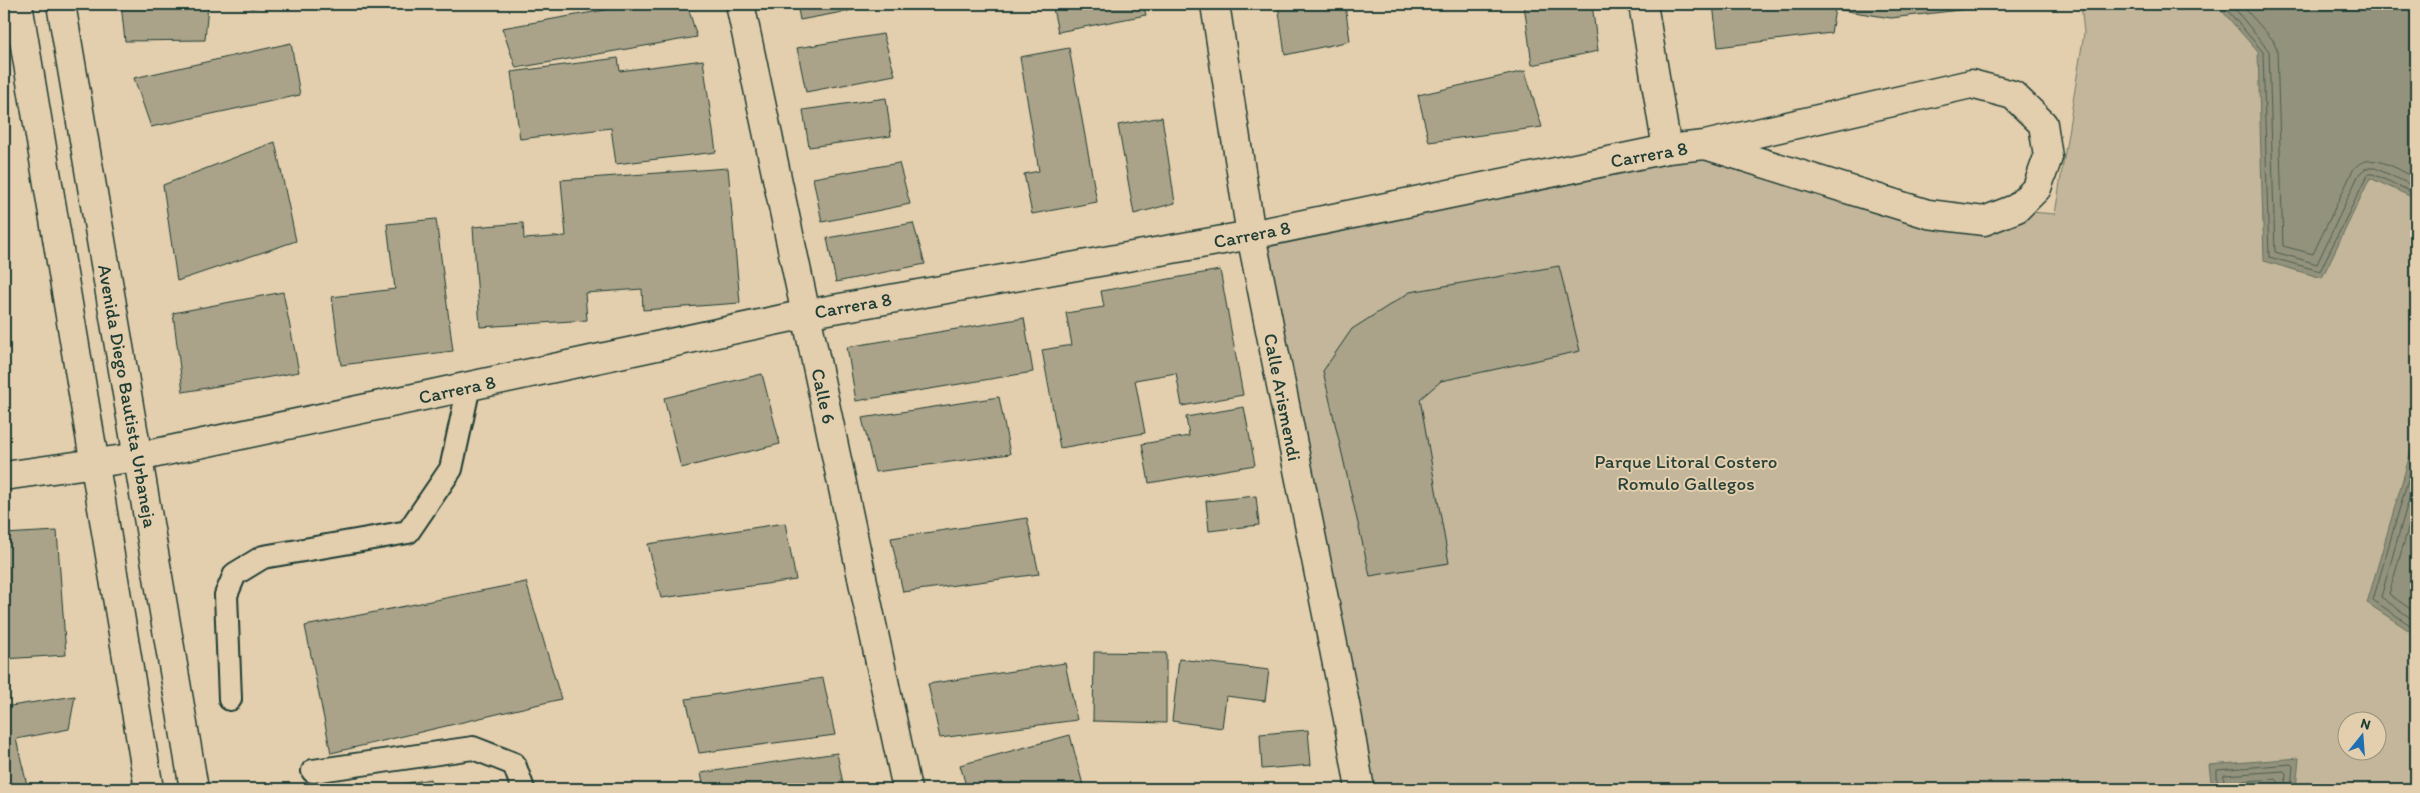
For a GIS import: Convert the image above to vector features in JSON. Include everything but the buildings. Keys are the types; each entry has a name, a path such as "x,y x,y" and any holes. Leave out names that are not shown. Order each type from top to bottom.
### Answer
{"street":[{"path":"18,4 149,789"},
{"name":"Avenida Diego Bautista Urbaneja","path":"61,4 194,789"},
{"name":"Calle 6","path":"740,4 907,789"},
{"name":"Calle Arismendi","path":"1215,4 1251,235 1348,719 1360,789"},
{"path":"1643,4 1667,149"},
{"name":"Carrera 8","path":"4,476 138,457 806,314 1251,235 1667,149 1704,145 1971,84 2013,95 2043,124 2048,156 2037,188 2017,208 1984,221 1928,214 1704,145"}],"lane":[{"path":"230,698 226,595 235,574 263,556 408,532 451,469 469,386"},
{"path":"313,772 473,748 514,764 523,789"}],"green space":[{"name":"Parque Litoral Costero Romulo Gallegos","path":"2081,4 2416,4 2416,789 1355,789 1251,235 1705,145 1883,200 2055,214 2084,33"}],"water":[{"path":"2216,4 2416,4 2416,199 2370,178 2322,278 2264,261 2258,52"},
{"path":"2416,434 2416,635 2367,603"},
{"path":"2299,758 2296,789 2212,789 2209,765"}]}
